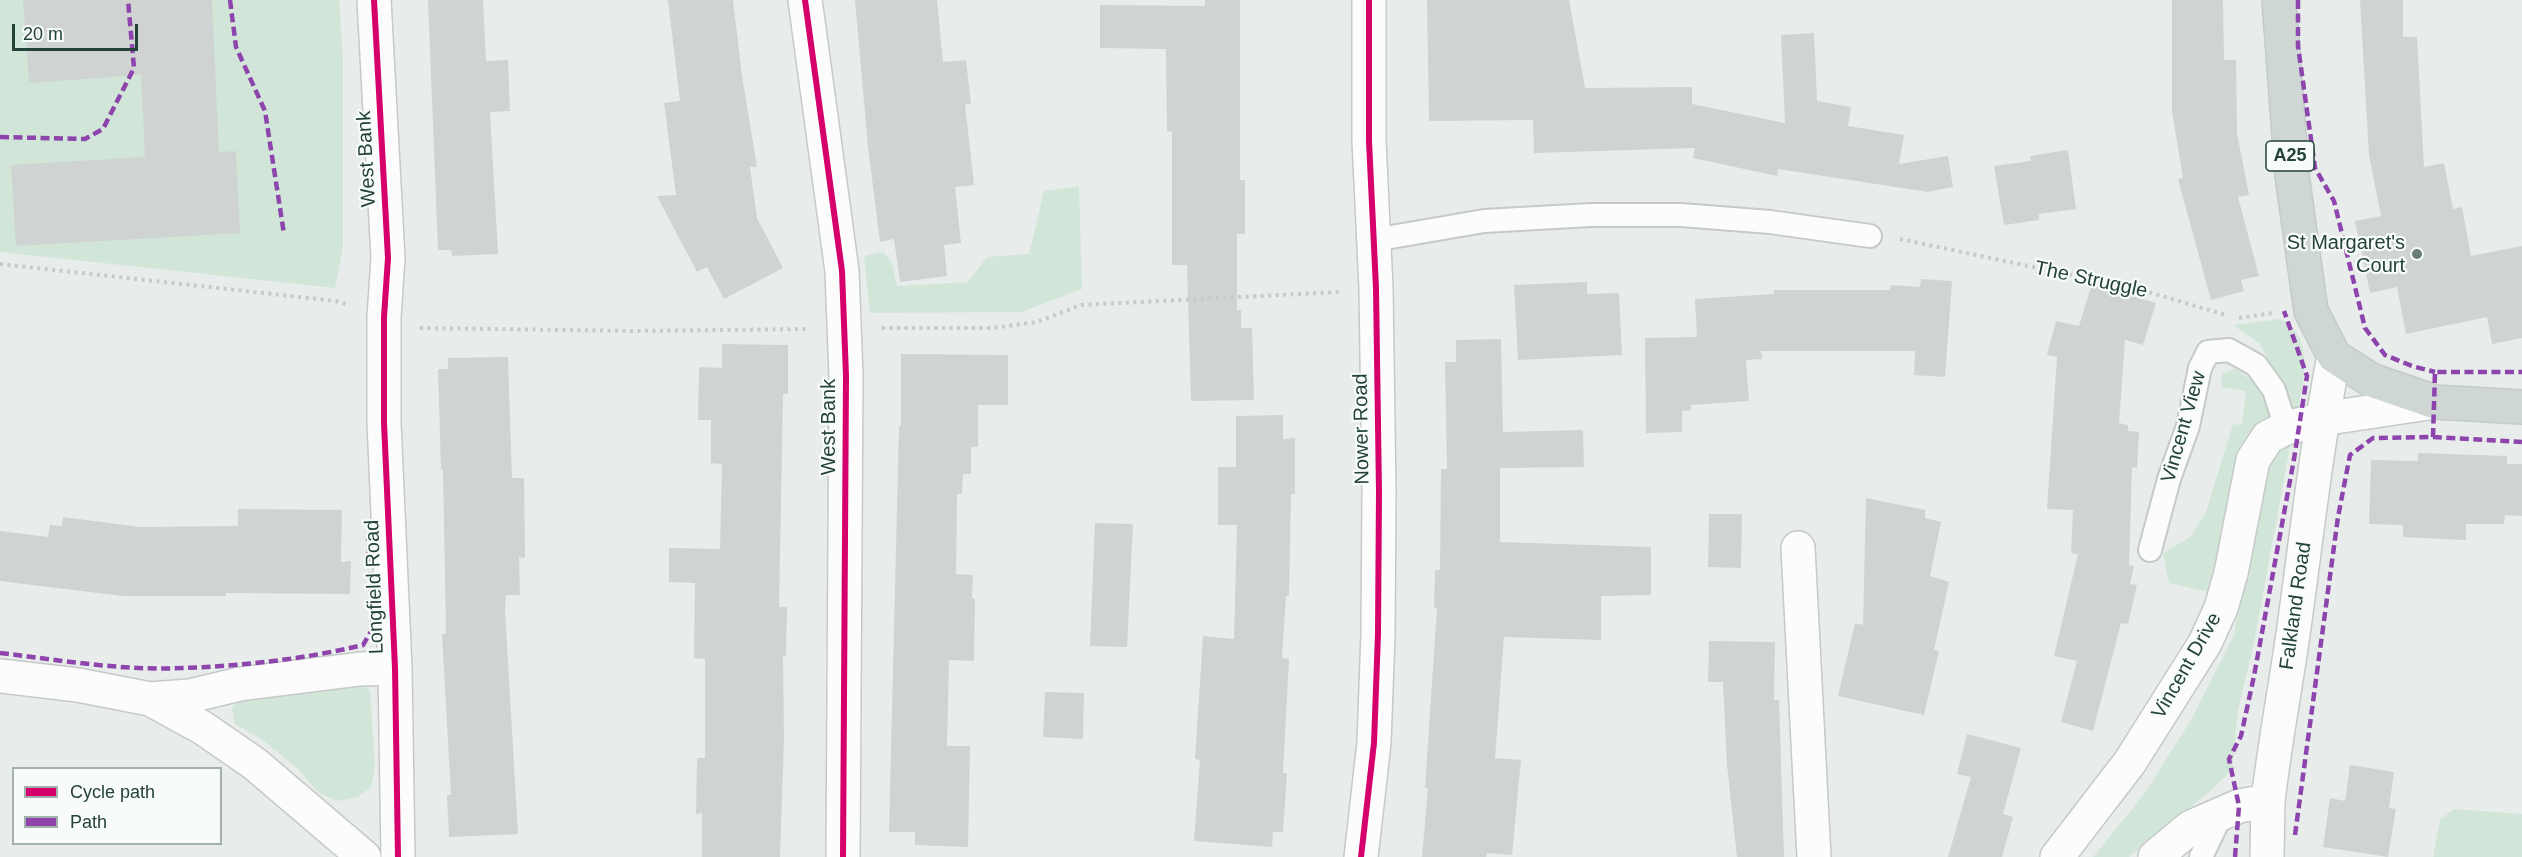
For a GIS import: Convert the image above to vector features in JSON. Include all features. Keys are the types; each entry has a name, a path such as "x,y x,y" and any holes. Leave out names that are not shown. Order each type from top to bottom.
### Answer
{"main road":[{"name":"A25","path":"2278,0 2292,175 2311,312 2334,357"},
{"path":"2334,357 2371,380 2435,402 2522,407"}],"street":[{"name":"West Bank","path":"374,0 388,258 384,317"},
{"name":"West Bank","path":"805,0 842,272 846,387 843,857"},
{"name":"Nower Road","path":"1361,857 1374,743 1378,634 1379,492 1376,288 1369,144 1369,0"},
{"name":"Longfield Road","path":"384,317 384,423 395,668 398,857"},
{"name":"Falkland Road","path":"2267,857 2268,801 2277,727 2292,646 2322,419 2334,357"},
{"name":"Vincent Drive","path":"2057,857 2130,762 2205,643 2221,608 2231,573 2253,460 2268,437 2286,428 2322,419 2435,402"},
{"path":"1798,549 1814,857"},
{"name":"Longfield Road","path":"0,676 78,685 150,699 190,696 240,684 338,672 395,668"},
{"name":"Longfield Road","path":"150,699 203,728 255,764 364,857"},
{"path":"2155,857 2191,827 2239,806 2268,801"}],"lane":[{"path":"1374,240 1484,221 1591,215 1681,215 1770,222 1870,236"},
{"name":"Vincent View","path":"2150,550 2169,479 2188,426 2200,368 2208,352 2229,350 2256,365 2274,390 2286,428"},
{"path":"2201,857 2222,813"}],"path":[{"path":"0,264 336,301 419,328 634,331 844,327 992,328 1037,322 1081,305 1332,293 1376,288"}],"green space":[{"path":"0,0 339,0 343,58 343,247 335,288 0,252"},
{"path":"1079,186 1082,289 1021,312 870,313 864,256 883,252 892,263 897,286 968,282 987,257 1029,254 1044,191"},
{"path":"2280,319 2291,327 2303,348 2304,374 2297,412 2285,403 2277,377 2260,344 2233,325"},
{"path":"2236,368 2265,392 2274,420 2213,593 2169,583 2163,553 2190,537 2206,512 2233,424 2242,425 2246,391 2221,387 2222,374"},
{"path":"2290,446 2255,638 2238,710 2232,770 2209,792 2129,857 2093,857 2145,793 2191,720 2234,635 2263,466 2275,447"},
{"path":"357,681 370,690 375,767 371,787 358,797 337,801 319,793 296,767 261,739 235,724 232,708 240,698"},
{"path":"2454,809 2522,814 2522,857 2433,857 2440,820"}],"building":[{"path":"23,0 212,0 219,152 236,151 240,233 16,246 11,165 145,157 141,75 29,83"},
{"path":"428,0 483,0 486,61 508,60 510,111 490,112 498,254 452,256 451,250 438,250"},
{"path":"668,0 733,0 742,76 757,167 750,167 757,218 783,268 724,299 707,267 697,272 657,196 676,195 664,103 680,101"},
{"path":"855,0 937,0 943,62 966,60 971,104 965,104 974,185 955,187 961,243 944,245 947,276 900,282 894,239 880,242 868,147"},
{"path":"1205,0 1240,0 1240,180 1245,180 1245,234 1237,234 1237,310 1241,310 1241,328 1252,328 1254,400 1191,401 1187,265 1172,265 1172,131 1167,132 1166,49 1100,48 1100,5 1205,6"},
{"path":"1427,0 1569,0 1585,88 1692,87 1692,104 1785,123 1781,35 1814,33 1817,101 1851,107 1848,126 1904,135 1899,164 1948,156 1953,187 1928,192 1778,169 1777,176 1693,158 1695,148 1534,153 1533,120 1429,121"},
{"path":"2172,0 2223,0 2224,60 2236,60 2237,133 2249,195 2238,197 2259,276 2241,280 2244,291 2211,300 2178,179 2183,178 2172,111"},
{"name":"St Margaret's Court","path":"2360,0 2403,0 2403,37 2417,37 2424,167 2444,163 2453,209 2462,207 2471,256 2522,246 2522,338 2492,344 2487,317 2406,334 2397,287 2370,293 2355,221 2381,216 2369,155"},
{"path":"2068,150 2076,209 2039,214 2039,220 2004,225 1994,166 2031,161 2030,156"},
{"path":"1921,279 1952,281 1945,377 1914,375 1915,351 1761,351 1762,359 1746,360 1749,401 1691,405 1691,410 1682,411 1682,432 1646,433 1645,338 1697,337 1695,299 1774,294 1774,290 1890,290 1891,285 1920,287"},
{"path":"1587,282 1587,294 1619,293 1622,355 1518,360 1514,285"},
{"path":"2092,284 2156,303 2143,345 2125,340 2119,423 2128,425 2128,431 2139,432 2137,468 2132,467 2129,565 2134,566 2130,584 2137,585 2128,624 2121,623 2093,731 2061,722 2077,661 2054,656 2078,554 2071,553 2073,510 2047,509 2057,357 2047,355 2056,321 2079,326"},
{"path":"1501,339 1503,432 1583,430 1584,467 1500,468 1500,542 1651,547 1651,595 1601,596 1601,640 1504,637 1495,758 1521,760 1512,855 1487,853 1486,857 1422,857 1428,788 1425,788 1437,608 1434,608 1435,570 1440,570 1441,469 1447,469 1445,362 1456,362 1456,340"},
{"path":"722,344 788,345 788,394 783,394 779,607 787,607 786,656 783,656 784,739 780,857 702,857 702,813 696,814 697,758 705,758 705,659 694,658 695,583 669,582 669,548 720,549 722,464 711,463 711,420 698,420 699,367 722,368"},
{"path":"901,354 1008,355 1008,405 978,405 978,447 971,447 971,474 963,474 962,494 957,494 956,574 973,575 974,661 949,660 947,746 970,746 968,847 915,845 915,832 889,832 899,426 901,426"},
{"path":"508,357 512,478 524,478 525,558 519,557 520,595 506,595 505,610 518,834 449,837 447,795 451,795 442,634 446,634 443,470 441,470 438,369 448,369 448,358"},
{"path":"1283,415 1283,439 1295,438 1295,494 1291,494 1289,596 1286,596 1282,658 1289,659 1283,773 1287,773 1283,832 1273,832 1272,847 1194,841 1200,760 1195,759 1203,636 1234,639 1237,525 1218,525 1218,467 1236,467 1236,416"},
{"path":"2418,453 2507,456 2507,464 2522,464 2522,516 2505,515 2504,524 2466,524 2466,540 2403,537 2403,525 2369,524 2371,460 2418,461"},
{"path":"1866,498 1925,510 1925,518 1941,522 1930,576 1949,582 1934,650 1939,651 1924,715 1838,696 1855,623 1863,625"},
{"path":"238,509 342,510 341,562 351,561 350,594 226,593 226,596 122,596 0,581 0,531 48,537 50,525 62,526 63,517 141,527 238,526"},
{"path":"1709,514 1742,514 1741,568 1708,567"},
{"path":"1095,523 1133,524 1127,647 1090,646"},
{"path":"1709,641 1775,642 1774,700 1779,700 1784,857 1737,857 1727,765 1723,682 1708,682"},
{"path":"1045,692 1084,693 1083,739 1043,737"},
{"path":"1967,734 2021,748 2003,814 2013,817 2002,857 1948,857 1971,777 1957,774"},
{"path":"2350,765 2394,772 2389,808 2396,809 2388,857 2323,847 2330,798 2345,801"}],"marked path":[{"path":"0,137 85,139 103,129 134,68 128,0"},
{"path":"230,0 236,47 265,111 284,234"},
{"path":"2298,0 2298,46 2315,168 2334,201 2365,328 2385,355 2435,372"},
{"path":"2235,857 2239,806 2229,759 2241,736 2254,676 2307,376 2284,311"},
{"path":"2433,437 2435,372 2522,372"},
{"path":"2295,835 2338,517 2350,455 2373,438 2433,437 2522,442"},
{"path":"0,653 91,664 159,669 273,661 363,645 373,628 368,537"}],"cycle path":[{"path":"374,0 388,258 384,317 384,423 395,668 398,857"},
{"path":"805,0 842,271 846,376 843,857"},
{"path":"1361,857 1374,743 1378,634 1379,492 1376,288 1369,141 1369,0"}],"place":[{"name":"St Margaret's Court","path":"2417,254"}]}
